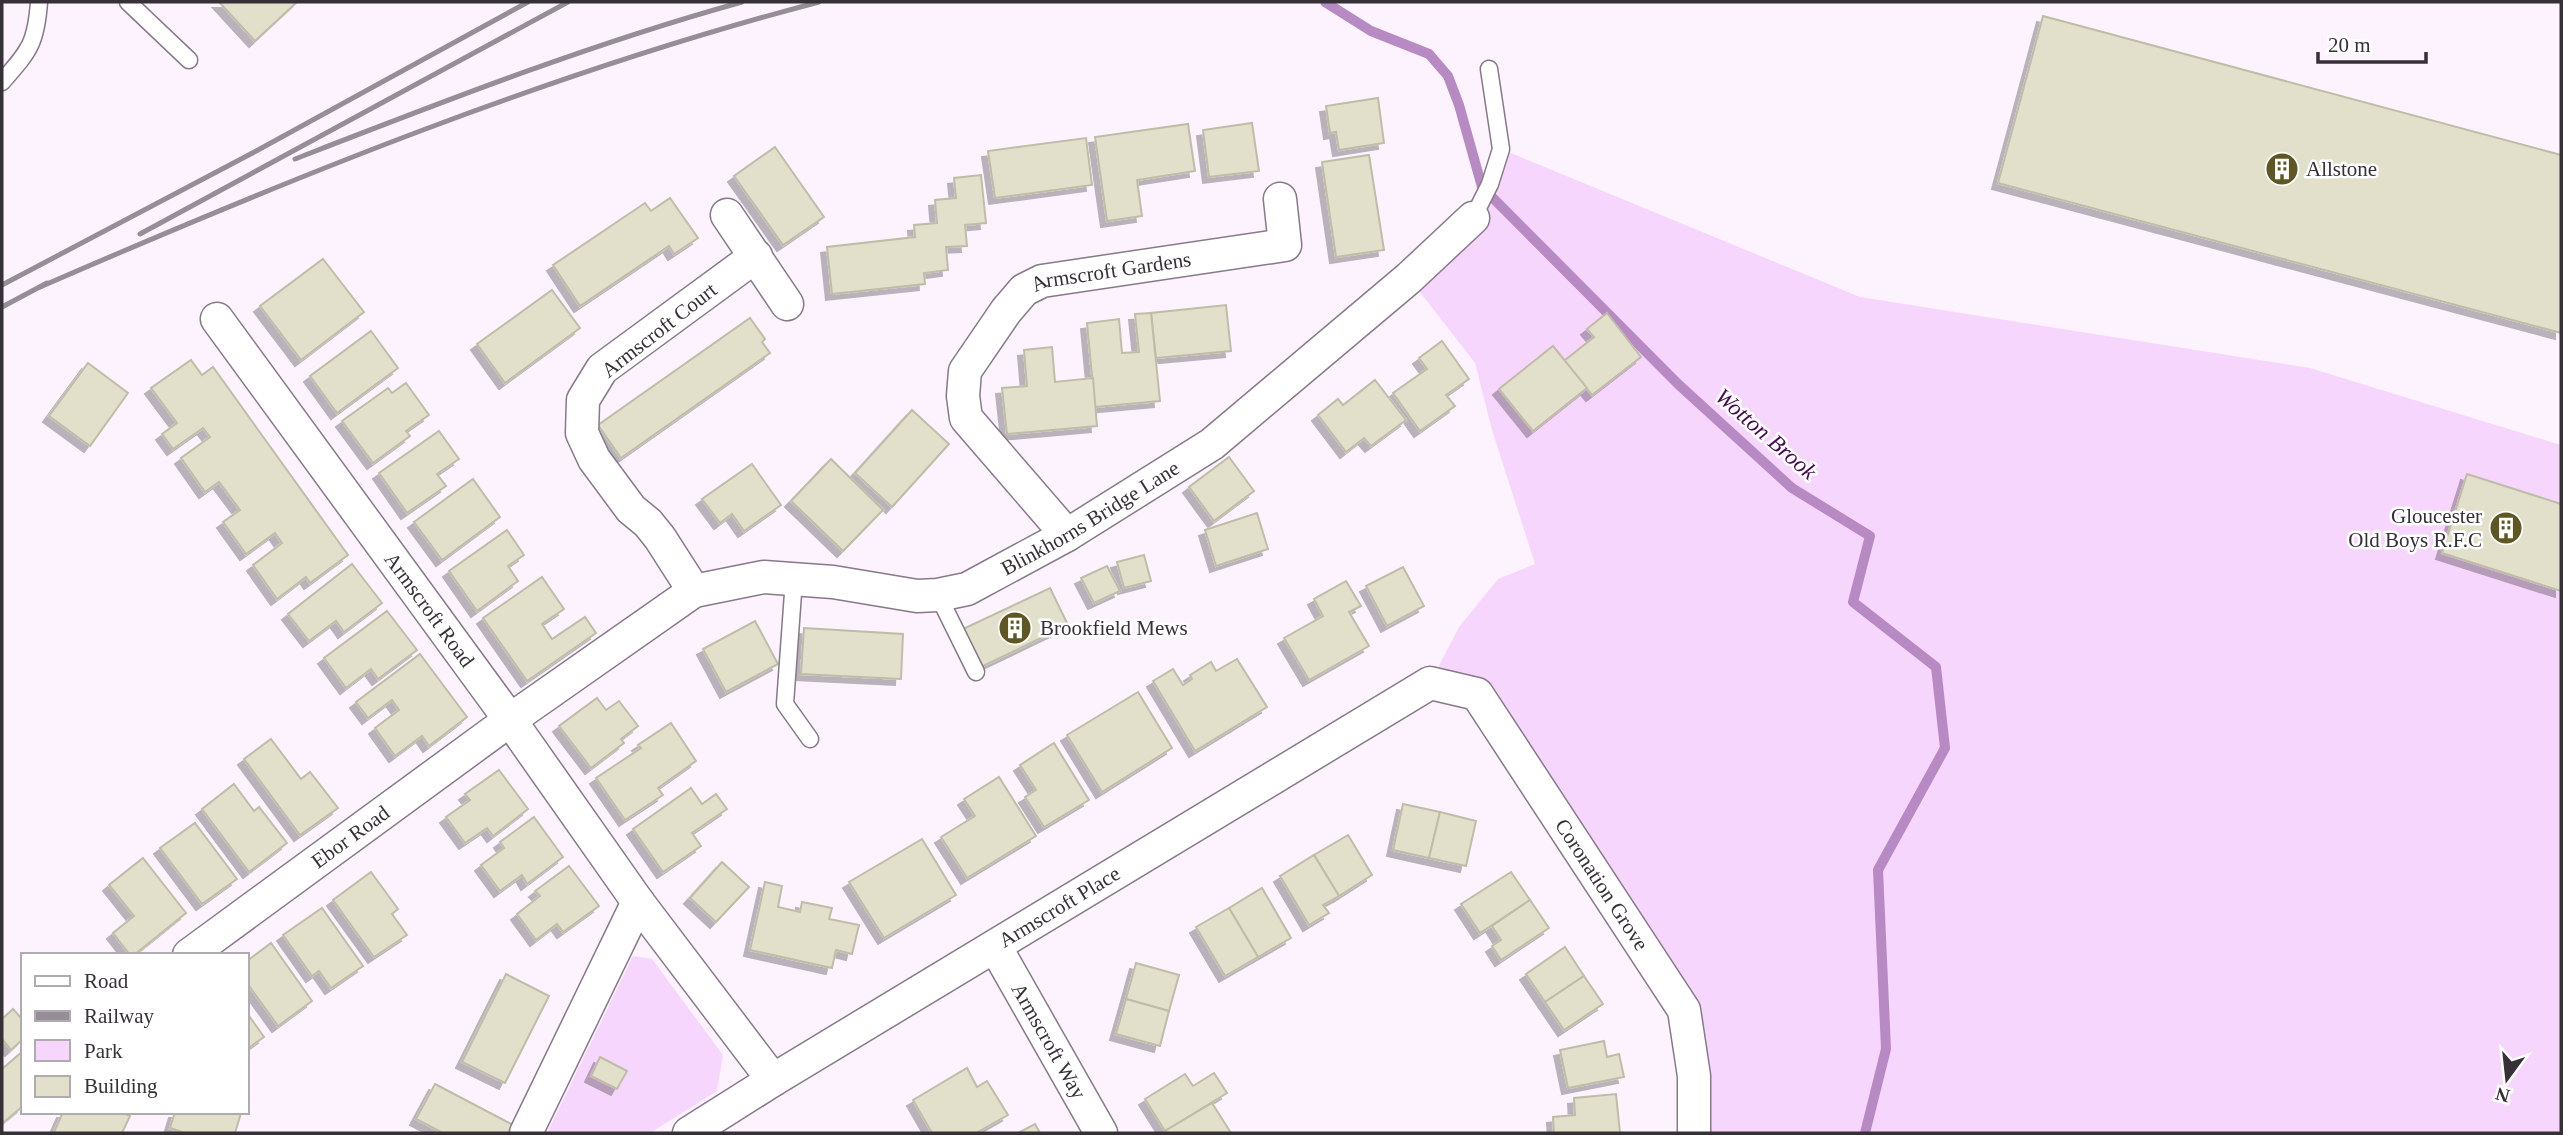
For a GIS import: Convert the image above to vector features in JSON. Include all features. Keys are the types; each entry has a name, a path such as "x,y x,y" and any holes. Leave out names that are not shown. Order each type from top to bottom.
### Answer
{"street":[{"name":"Armscroft Gardens","path":"1067,535 966,418 963,396 965,371 1006,311 1024,290 1042,281 1285,245 1280,199"},
{"path":"727,215 787,304"},
{"name":"Blinkhorns Bridge Lane","path":"510,720 694,591 764,577 833,582 917,596 938,596 967,589 1067,535 1212,444 1409,278 1474,218"},
{"name":"Armscroft Court","path":"694,591 660,538 648,523 631,509 594,459 582,433 583,400 602,369 756,256"},
{"name":"Armscroft Road","path":"217,319 510,720 638,902 773,1080"},
{"name":"Armscroft Place","path":"689,1133 1430,683"},
{"name":"Coronation Grove","path":"1430,683 1477,694 1684,1010 1694,1076 1694,1133"},
{"name":"Ebor Road","path":"192,953 510,720"},
{"path":"526,1133 638,902"},
{"name":"Armscroft Way","path":"996,948 1101,1133"}],"lane":[{"path":"2,82 28,53 37,25 39,2"},
{"path":"128,2 189,60"},
{"name":"Blinkhorns Bridge Lane","path":"1474,218 1490,184 1501,149 1489,69"},
{"path":"794,579 785,704 810,739"},
{"path":"938,596 976,672"}],"green space":[{"path":"1501,149 1860,297 2310,368 2561,445 2561,1133 1694,1133 1684,1010 1477,694 1430,683 1459,627 1498,579 1535,564 1492,430 1475,363 1409,278 1473,218"},
{"path":"633,956 652,959 723,1055 717,1091 650,1133 547,1133"}],"building":[{"path":"219,2 297,2 255,41"},
{"name":"Allstone","path":"2043,16 2561,155 2561,333 1998,183"},
{"path":"1378,98 1384,143 1339,150 1336,132 1330,133 1326,106"},
{"path":"1252,123 1259,171 1209,177 1203,130"},
{"path":"1188,124 1195,171 1137,180 1142,216 1107,221 1095,137"},
{"path":"1086,138 1092,185 995,198 988,151"},
{"path":"775,147 824,217 783,245 734,176"},
{"path":"1369,155 1384,250 1336,257 1322,162"},
{"path":"981,175 986,223 965,225 967,246 946,247 948,270 924,273 925,284 832,294 827,247 915,237 914,225 937,223 935,200 956,198 954,178"},
{"path":"670,198 698,238 674,254 669,246 580,306 553,265 645,203 651,211"},
{"path":"323,259 364,312 301,360 260,306"},
{"path":"552,290 580,328 505,383 477,344"},
{"path":"1226,305 1231,351 1156,358 1151,313"},
{"path":"1151,313 1160,401 1095,407 1087,323 1119,319 1122,353 1139,352 1135,314"},
{"path":"1607,313 1641,357 1592,395 1564,361 1594,337 1587,329"},
{"path":"750,318 765,339 762,342 770,353 621,458 598,425"},
{"path":"371,331 398,368 337,413 310,376"},
{"path":"1442,341 1469,379 1446,395 1455,406 1420,431 1393,393 1427,369 1419,358"},
{"path":"1553,346 1587,388 1533,431 1499,389"},
{"path":"1052,347 1055,382 1093,378 1097,426 1007,434 1002,388 1027,386 1024,350"},
{"path":"191,360 202,375 213,367 348,555 310,583 306,577 277,599 253,565 282,543 275,533 246,554 223,522 240,510 219,482 205,492 181,458 210,437 203,428 173,449 162,434 177,423 151,388"},
{"path":"88,363 128,393 90,446 49,416"},
{"path":"1375,380 1406,420 1371,446 1364,438 1346,452 1318,415 1338,399 1343,405"},
{"path":"406,383 429,415 406,431 410,436 373,463 342,421 388,388 392,393"},
{"path":"912,410 949,444 892,507 855,473"},
{"path":"439,431 459,459 437,474 446,486 407,513 379,473"},
{"path":"1229,457 1254,491 1214,521 1189,487"},
{"path":"831,459 883,510 843,551 791,501"},
{"path":"752,464 781,505 744,531 732,514 720,523 702,499"},
{"name":"Gloucester Old Boys R.F.C","path":"2467,474 2561,504 2561,591 2442,553"},
{"path":"473,479 500,517 442,560 414,522"},
{"path":"1257,513 1268,549 1216,566 1205,530"},
{"path":"507,530 524,555 508,566 518,581 477,611 449,571"},
{"path":"1144,555 1151,581 1124,588 1117,562"},
{"path":"352,564 382,603 344,632 336,621 309,641 288,614"},
{"path":"1107,566 1120,591 1094,603 1081,578"},
{"path":"1403,567 1424,606 1387,626 1366,586"},
{"path":"542,577 564,609 542,624 552,639 585,617 596,633 527,681 483,618"},
{"path":"1346,581 1361,606 1349,612 1369,646 1309,680 1284,638 1323,616 1314,599"},
{"name":"Brookfield Mews","path":"1050,588 1068,625 979,668 961,630"},
{"path":"387,611 417,650 378,679 371,669 346,688 324,658"},
{"path":"755,621 778,664 726,692 703,649"},
{"path":"804,628 903,634 901,679 801,674"},
{"path":"420,654 467,717 429,746 422,736 395,756 375,728 399,710 392,700 368,718 356,702"},
{"path":"1237,659 1267,707 1195,751 1153,681 1173,669 1183,685 1192,679 1190,675 1211,662 1216,671"},
{"path":"1138,692 1172,748 1102,792 1067,735"},
{"path":"597,698 606,710 619,701 638,726 621,739 624,743 591,768 559,726"},
{"path":"671,723 696,761 658,788 663,795 625,820 596,778 641,748 638,745"},
{"path":"271,739 301,779 310,772 338,808 300,835 244,759"},
{"path":"1054,743 1089,800 1044,827 1025,797 1036,790 1020,765"},
{"path":"499,770 528,809 493,836 487,828 465,843 446,817 470,800 465,794"},
{"path":"999,777 1036,836 967,878 941,837 975,816 964,799"},
{"path":"234,784 254,811 259,807 287,843 249,872 202,809"},
{"path":"691,788 702,804 716,794 727,809 692,833 701,846 663,872 633,829"},
{"path":"1403,804 1440,812 1429,858 1393,850"},
{"path":"1440,812 1476,821 1466,866 1429,858"},
{"path":"534,817 563,857 527,884 522,875 500,891 481,865 504,848 500,842"},
{"path":"195,823 237,879 202,904 160,848"},
{"path":"1348,835 1372,875 1339,896 1314,855"},
{"path":"922,839 956,895 884,938 849,882"},
{"path":"1314,855 1339,896 1323,905 1329,913 1309,925 1280,876"},
{"path":"143,858 186,913 136,953 128,953 113,933 134,916 109,885"},
{"path":"722,862 749,887 716,922 690,898"},
{"path":"569,866 599,906 563,932 557,924 536,940 517,914 540,896 535,891"},
{"path":"371,872 398,909 392,914 407,935 374,957 333,900"},
{"path":"1511,872 1530,900 1480,933 1461,904"},
{"path":"765,882 782,886 778,907 800,912 802,902 832,908 829,919 859,925 852,954 836,950 832,968 750,950"},
{"path":"1262,888 1291,938 1258,957 1229,908"},
{"path":"1530,900 1549,928 1501,960 1492,946 1501,940 1492,926"},
{"path":"322,908 363,966 331,988 319,971 312,976 283,935"},
{"path":"1229,908 1258,957 1225,976 1196,927"},
{"path":"271,943 312,1001 278,1026 248,984 248,960"},
{"path":"1565,947 1584,976 1545,1002 1526,974"},
{"path":"1136,963 1179,975 1169,1011 1126,999"},
{"path":"506,974 549,996 505,1083 462,1062"},
{"path":"1584,976 1603,1004 1564,1030 1545,1002"},
{"path":"1126,999 1169,1011 1160,1046 1116,1034"},
{"path":"13,1009 21,1018 21,1041 11,1050 2,1039 2,1019"},
{"path":"248,1014 264,1037 248,1048"},
{"path":"1604,1041 1607,1057 1619,1054 1624,1077 1568,1088 1560,1050"},
{"path":"21,1053 21,1108 4,1122 2,1120 2,1069"},
{"path":"600,1057 627,1071 617,1089 591,1076"},
{"path":"967,1068 977,1087 987,1081 1008,1115 976,1133 932,1133 913,1100"},
{"path":"1214,1073 1227,1093 1165,1131 1145,1099 1185,1074 1193,1086"},
{"path":"435,1084 515,1126 511,1133 443,1133 416,1119"},
{"path":"1616,1094 1620,1133 1554,1133 1553,1117 1575,1115 1574,1098"},
{"path":"1212,1103 1231,1133 1165,1131"},
{"path":"62,1114 130,1116 122,1133 54,1132"},
{"path":"174,1114 241,1114 235,1133 185,1133 170,1128"},
{"path":"1035,1124 1040,1133 1018,1133"}],"waterway":[{"name":"Wotton Brook","path":"1325,2 1371,31 1429,54 1448,76 1482,187 1678,384 1792,488 1870,536 1853,602 1936,667 1945,748 1878,870 1886,1049 1865,1133"}],"railway":[{"path":"2,285 258,150 528,2"},
{"path":"140,234 568,2"},
{"path":"295,159 573,55 742,2"},
{"path":"40,287 327,167 522,94 719,30 819,2"},
{"path":"2,307 47,283"}],"place":[{"name":"Allstone","path":"2282,169"},
{"name":"Gloucester Old Boys R.F.C","path":"2506,528"},
{"name":"Brookfield Mews","path":"1015,628"}]}
